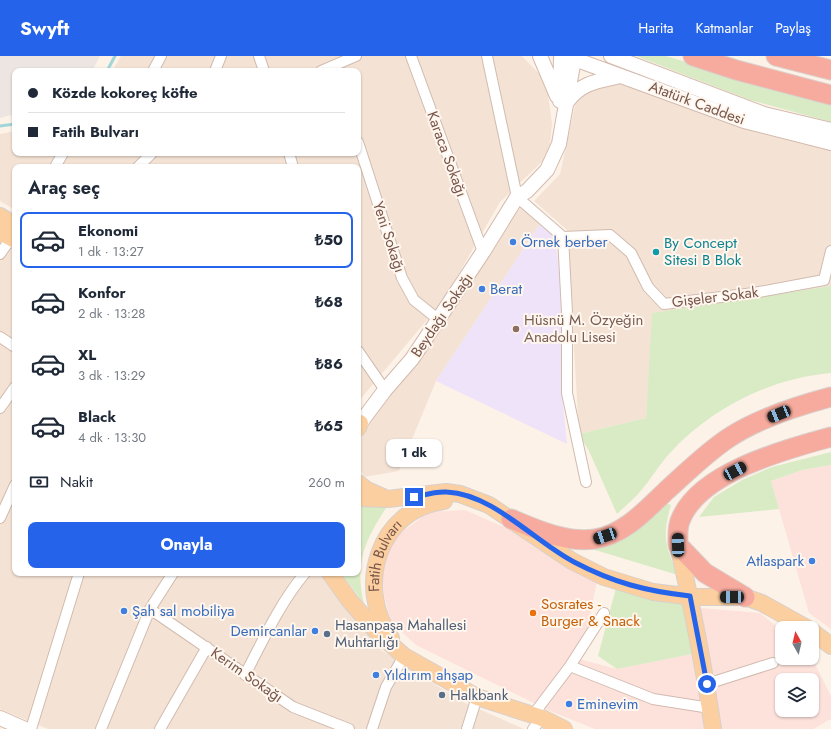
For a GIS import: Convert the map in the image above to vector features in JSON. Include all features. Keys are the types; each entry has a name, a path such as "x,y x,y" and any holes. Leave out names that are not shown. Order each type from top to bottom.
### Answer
{"highway":[{"path":"693,56 736,70 831,95"},
{"path":"776,56 831,70"},
{"path":"510,519 566,539 596,539 613,533 640,516 703,458 730,437 766,419 804,404 831,397"},
{"path":"745,597 705,573 678,545 678,530 681,519 700,494 717,482 766,456 831,437"}],"main road":[{"path":"540,56 563,102"},
{"name":"Atatürk Caddesi","path":"611,56 764,114 831,130"},
{"path":"563,102 569,57"},
{"name":"Atatürk Caddesi","path":"569,57 744,121 831,143"},
{"path":"563,102 574,92 590,84 621,76"},
{"name":"Beydağı Sokağı","path":"361,423 385,390 412,360 483,252 517,197 527,191 547,170 559,144 563,102"},
{"path":"0,216 11,234"},
{"path":"361,485 367,490 388,500"},
{"name":"Fatih Bulvarı","path":"361,498 388,500 446,492 460,494 489,505 572,561 604,577 653,592 690,596 745,597 762,603 795,621"},
{"name":"Fatih Bulvarı","path":"404,656 385,629 376,600 374,588 375,565 384,540 403,518 431,503 452,500 489,505"},
{"path":"678,545 690,596 707,684 713,729"},
{"name":"Fatih Bulvarı","path":"332,576 350,601 378,633 404,656 477,697 536,721 564,729"},
{"name":"Fatih Bulvarı","path":"819,634 831,641"},
{"path":"819,636 831,646"},
{"path":"0,718 24,729"}],"street":[{"path":"155,68 161,56"},
{"path":"216,68 221,56"},
{"path":"259,56 263,68"},
{"path":"332,64 356,56"},
{"name":"Karaca Sokağı","path":"411,56 483,252"},
{"path":"488,56 517,197 563,237 567,312 567,393 586,482"},
{"name":"Yeni Sokağı","path":"361,151 402,278 414,300 439,320"},
{"path":"141,164 149,156"},
{"path":"0,254 11,234"},
{"name":"Gişeler Sokak","path":"563,237 610,235 631,253 648,287 664,304 754,293 824,280 831,251"},
{"path":"0,337 12,345"},
{"path":"361,355 385,390"},
{"path":"0,408 12,391"},
{"path":"0,518 12,492"},
{"path":"31,729 78,576"},
{"path":"100,729 150,609 170,576"},
{"path":"245,675 268,629 303,576"},
{"name":"Kerim Sokağı","path":"150,609 207,647 245,675 294,706 349,729"},
{"path":"536,721 604,613"},
{"path":"160,729 207,647"},
{"path":"372,729 386,687 404,656"},
{"path":"707,684 773,662"},
{"path":"570,666 653,699 710,708"},
{"path":"467,729 477,697"}],"shaded area":[{"path":"0,56 100,56 94,68 12,68 12,115 0,118"},
{"path":"121,56 522,56 546,81 552,123 549,155 500,202 443,301 361,398 361,164 12,164 12,208 0,201 0,134 12,132 12,156 361,156 361,68 114,68"},
{"path":"616,82 831,149 831,286 653,313 646,418 579,434 567,230 534,201 560,174 576,101 585,90"},
{"path":"521,207 540,224 436,381 399,471 364,477 361,470 361,434"},
{"name":"Hüsnü M. Özyeğin Anadolu Lisesi","path":"540,224 553,231 558,259 563,311 562,394 567,444 436,381"},
{"path":"0,236 12,243 12,576 323,576 381,650 461,701 524,729 48,729 0,709"},
{"name":"Atlaspark","path":"831,465 831,629 809,613 771,481 802,470"},
{"path":"465,510 513,531 598,576 586,635 572,657 617,669 697,653 707,729 595,729 550,711 416,645 391,622 384,595 382,567 394,538 429,512"},
{"path":"700,608 760,613 775,625 775,665 816,665 831,696 831,719 813,729 718,729"}],"green space":[{"path":"636,56 666,56 758,84 831,102 831,122 750,100"},
{"path":"831,286 831,373 786,381 742,398 722,410 685,438 669,454 639,493 617,514 589,451 579,434 646,418 652,313"},
{"path":"831,452 831,465 802,470 771,481 779,509 699,517 714,497 742,480 772,467"},
{"path":"361,502 388,505 373,529 361,563"},
{"path":"665,503 671,505 666,525 666,541 670,556 678,575 585,547"},
{"path":"343,576 360,576 364,604"},
{"path":"616,588 684,599 697,653 617,669 598,656"}],"waterway":[{"path":"109,68 115,56"},
{"path":"0,126 12,124"}],"place":[{"name":"Örnek berber","path":"513,242"},
{"name":"By Concept Sitesi B Blok","path":"656,252"},
{"name":"Berat","path":"482,289"},
{"name":"Hüsnü M. Özyeğin Anadolu Lisesi","path":"516,329"},
{"name":"Atlaspark","path":"812,561"},
{"name":"Şah sal mobiliya","path":"124,611"},
{"name":"Sosrates - Burger & Snack","path":"533,613"},
{"name":"Demircanlar","path":"315,631"},
{"name":"Hasanpaşa Mahallesi Muhtarlığı","path":"327,634"},
{"name":"Yıldırım ahşap","path":"376,675"},
{"name":"Halkbank","path":"442,695"},
{"name":"Eminevim","path":"569,704"}],"route":[{"path":"414,497 431,493 446,492 460,494 489,505 572,561 604,577 629,586 653,592 690,596 707,684"}]}
